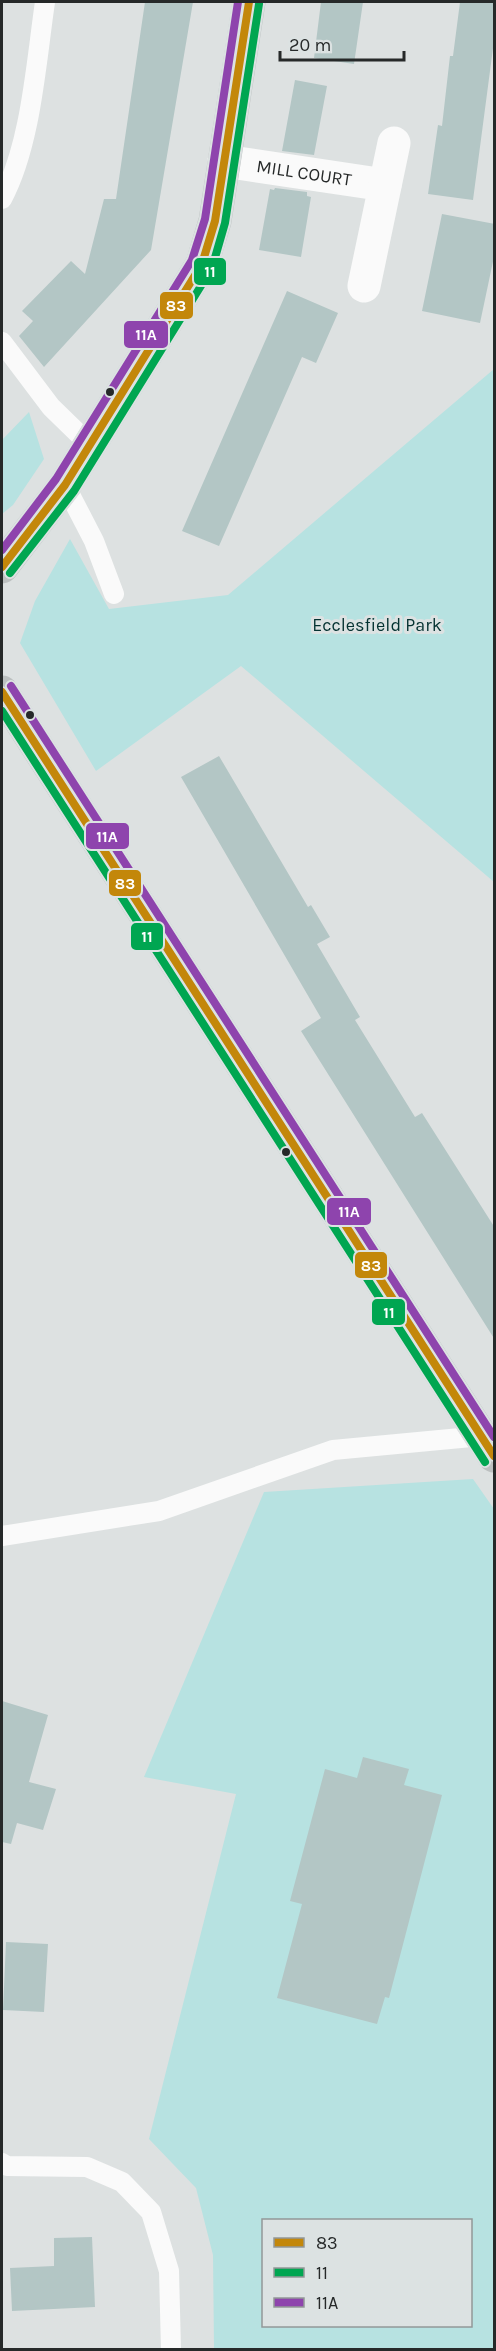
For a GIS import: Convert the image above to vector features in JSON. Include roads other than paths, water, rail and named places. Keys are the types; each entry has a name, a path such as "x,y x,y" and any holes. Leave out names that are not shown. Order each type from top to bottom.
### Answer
{"main road":[{"path":"2,567 65,485 202,264 215,221 249,2"},
{"path":"2,692 488,1446"}],"street":[{"path":"364,286 394,143"},
{"name":"MILL COURT","path":"224,161 385,185"}],"lane":[{"path":"2,199 14,176 21,147 45,2"},
{"path":"2,342 51,408 90,445"},
{"path":"65,485 94,541 114,594"},
{"path":"2,1536 159,1511 333,1450 488,1446"},
{"path":"2,2163 7,2166 87,2167 122,2182 151,2212 169,2271 171,2349"}],"park label":[{"name":"Ecclesfield Park","path":"377,625"}]}
